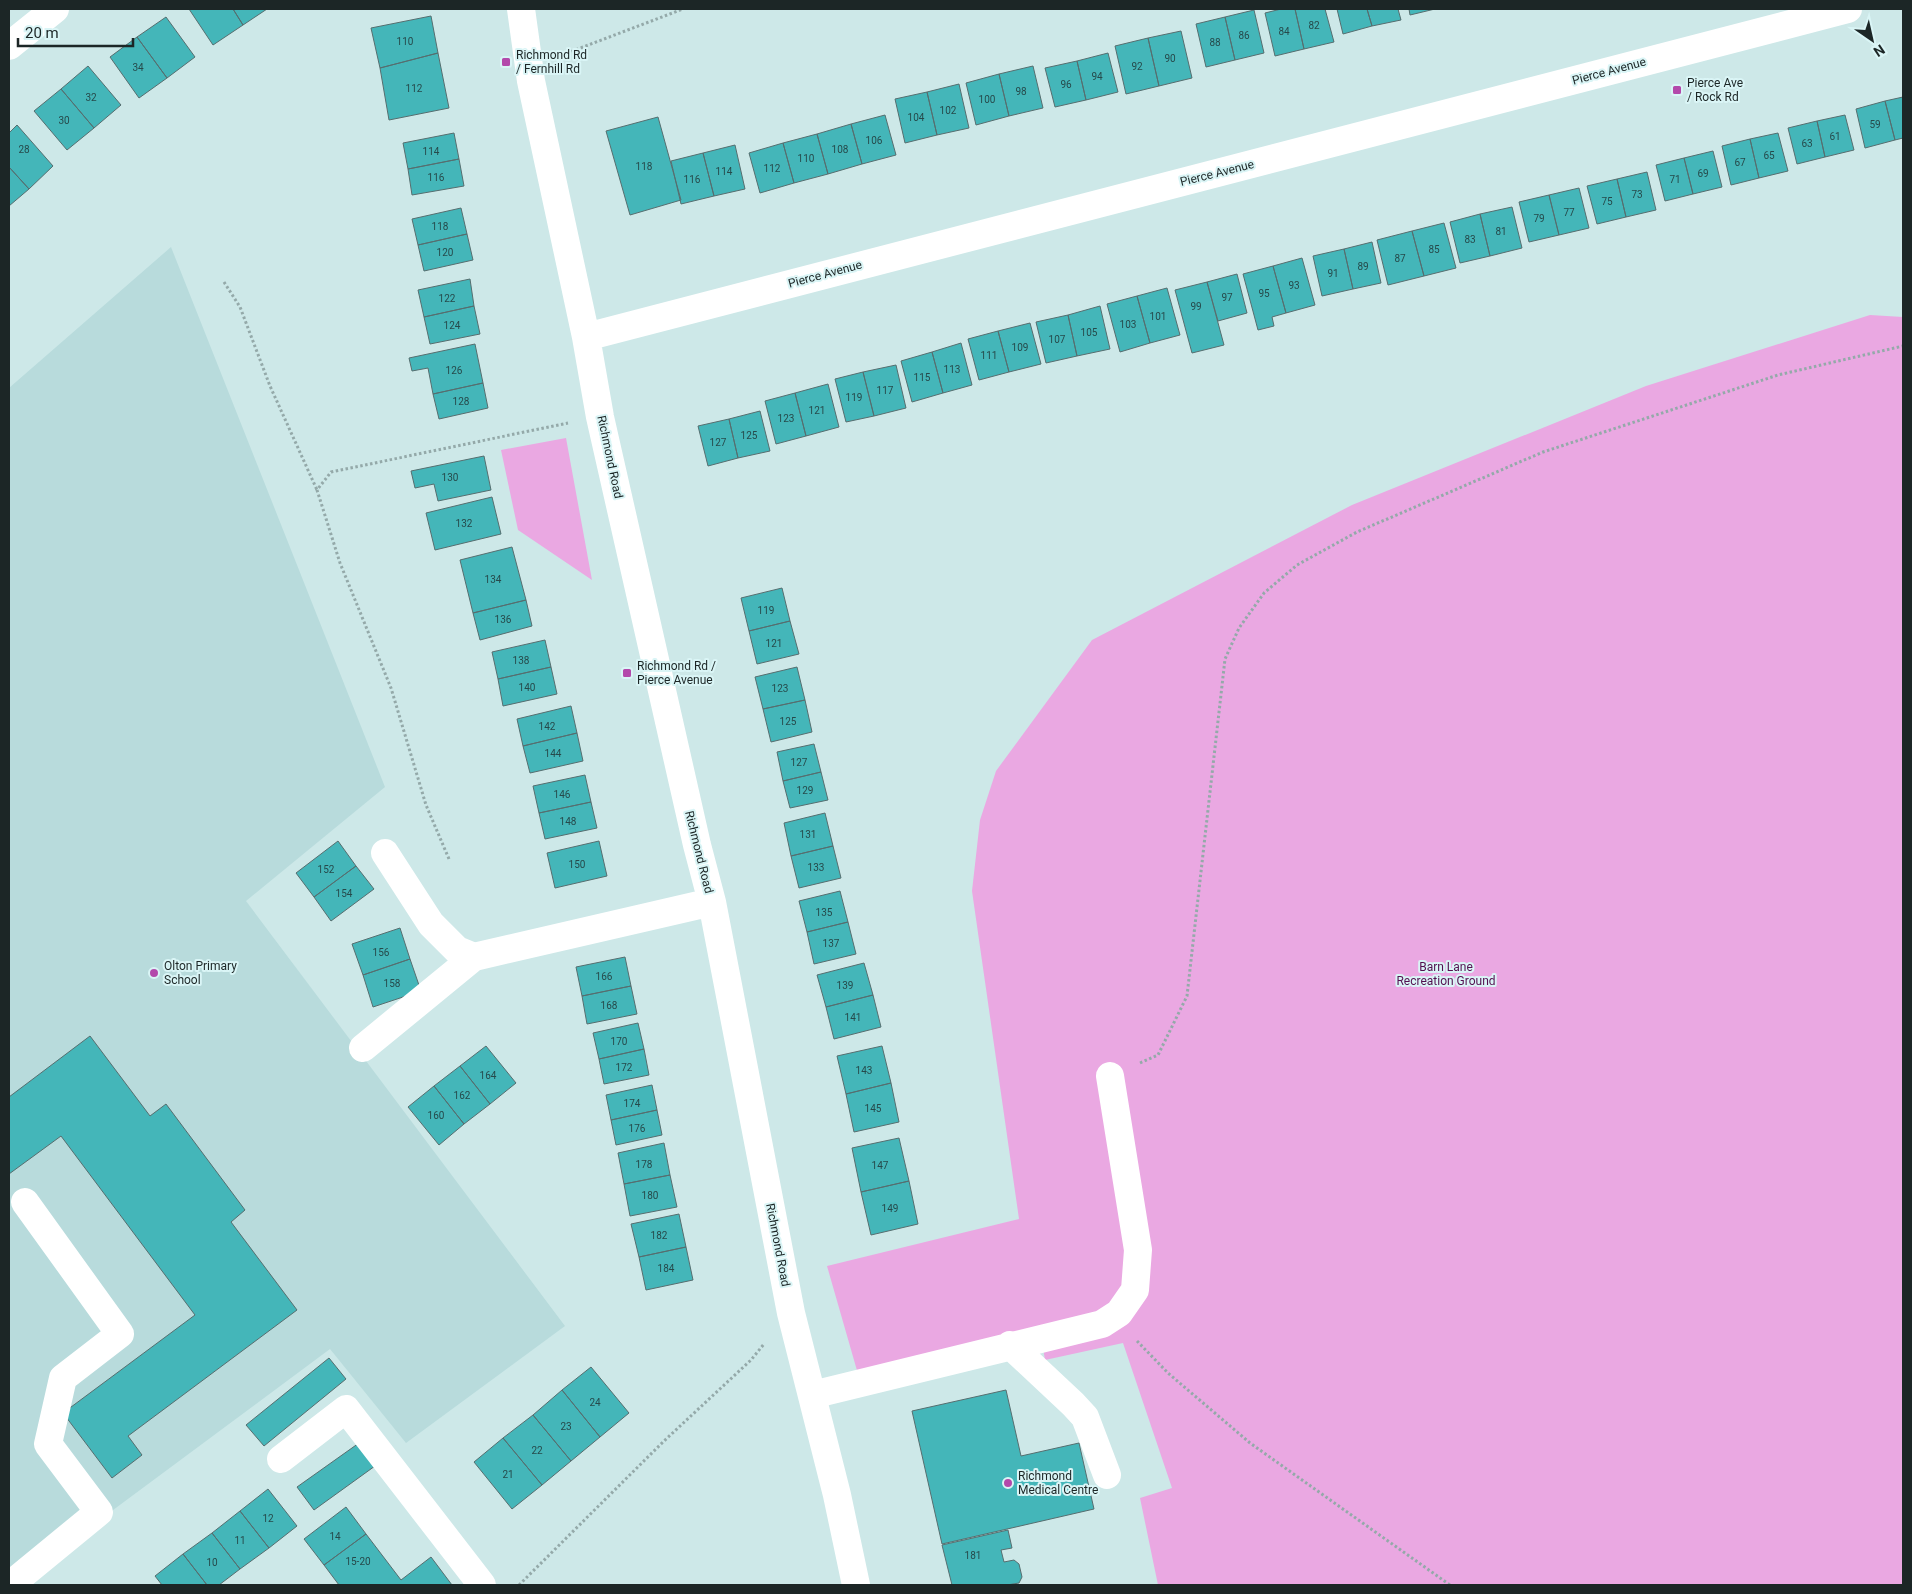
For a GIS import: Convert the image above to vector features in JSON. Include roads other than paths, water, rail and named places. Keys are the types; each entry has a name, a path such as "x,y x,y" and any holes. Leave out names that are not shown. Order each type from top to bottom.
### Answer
{"street":[{"path":"9,46 55,9"},
{"name":"Richmond Road","path":"521,9 530,68 586,337 600,417 697,845 712,902 791,1314 837,1495 856,1585"},
{"name":"Pierce Avenue","path":"586,337 1848,9"},
{"path":"385,854 432,924 457,950 474,957"},
{"name":"Richmond Road","path":"363,1048 474,957 712,902"},
{"path":"812,1394 1102,1324 1119,1314 1135,1290 1138,1250 1110,1076"},
{"path":"10,1585 100,1512 48,1444 63,1378 120,1334 25,1202"},
{"path":"1010,1345 1085,1417 1107,1475"},
{"path":"281,1459 346,1409 482,1585"}],"place":[{"name":"Richmond Rd / Fernhill Rd","path":"506,62"},
{"name":"Pierce Ave / Rock Rd","path":"1677,90"},
{"name":"Richmond Rd / Pierce Avenue","path":"627,673"},
{"name":"Olton Primary School","path":"154,973"},
{"name":"Richmond Medical Centre","path":"1008,1483"}],"park label":[{"name":"Barn Lane Recreation Ground","path":"1446,974"}]}
